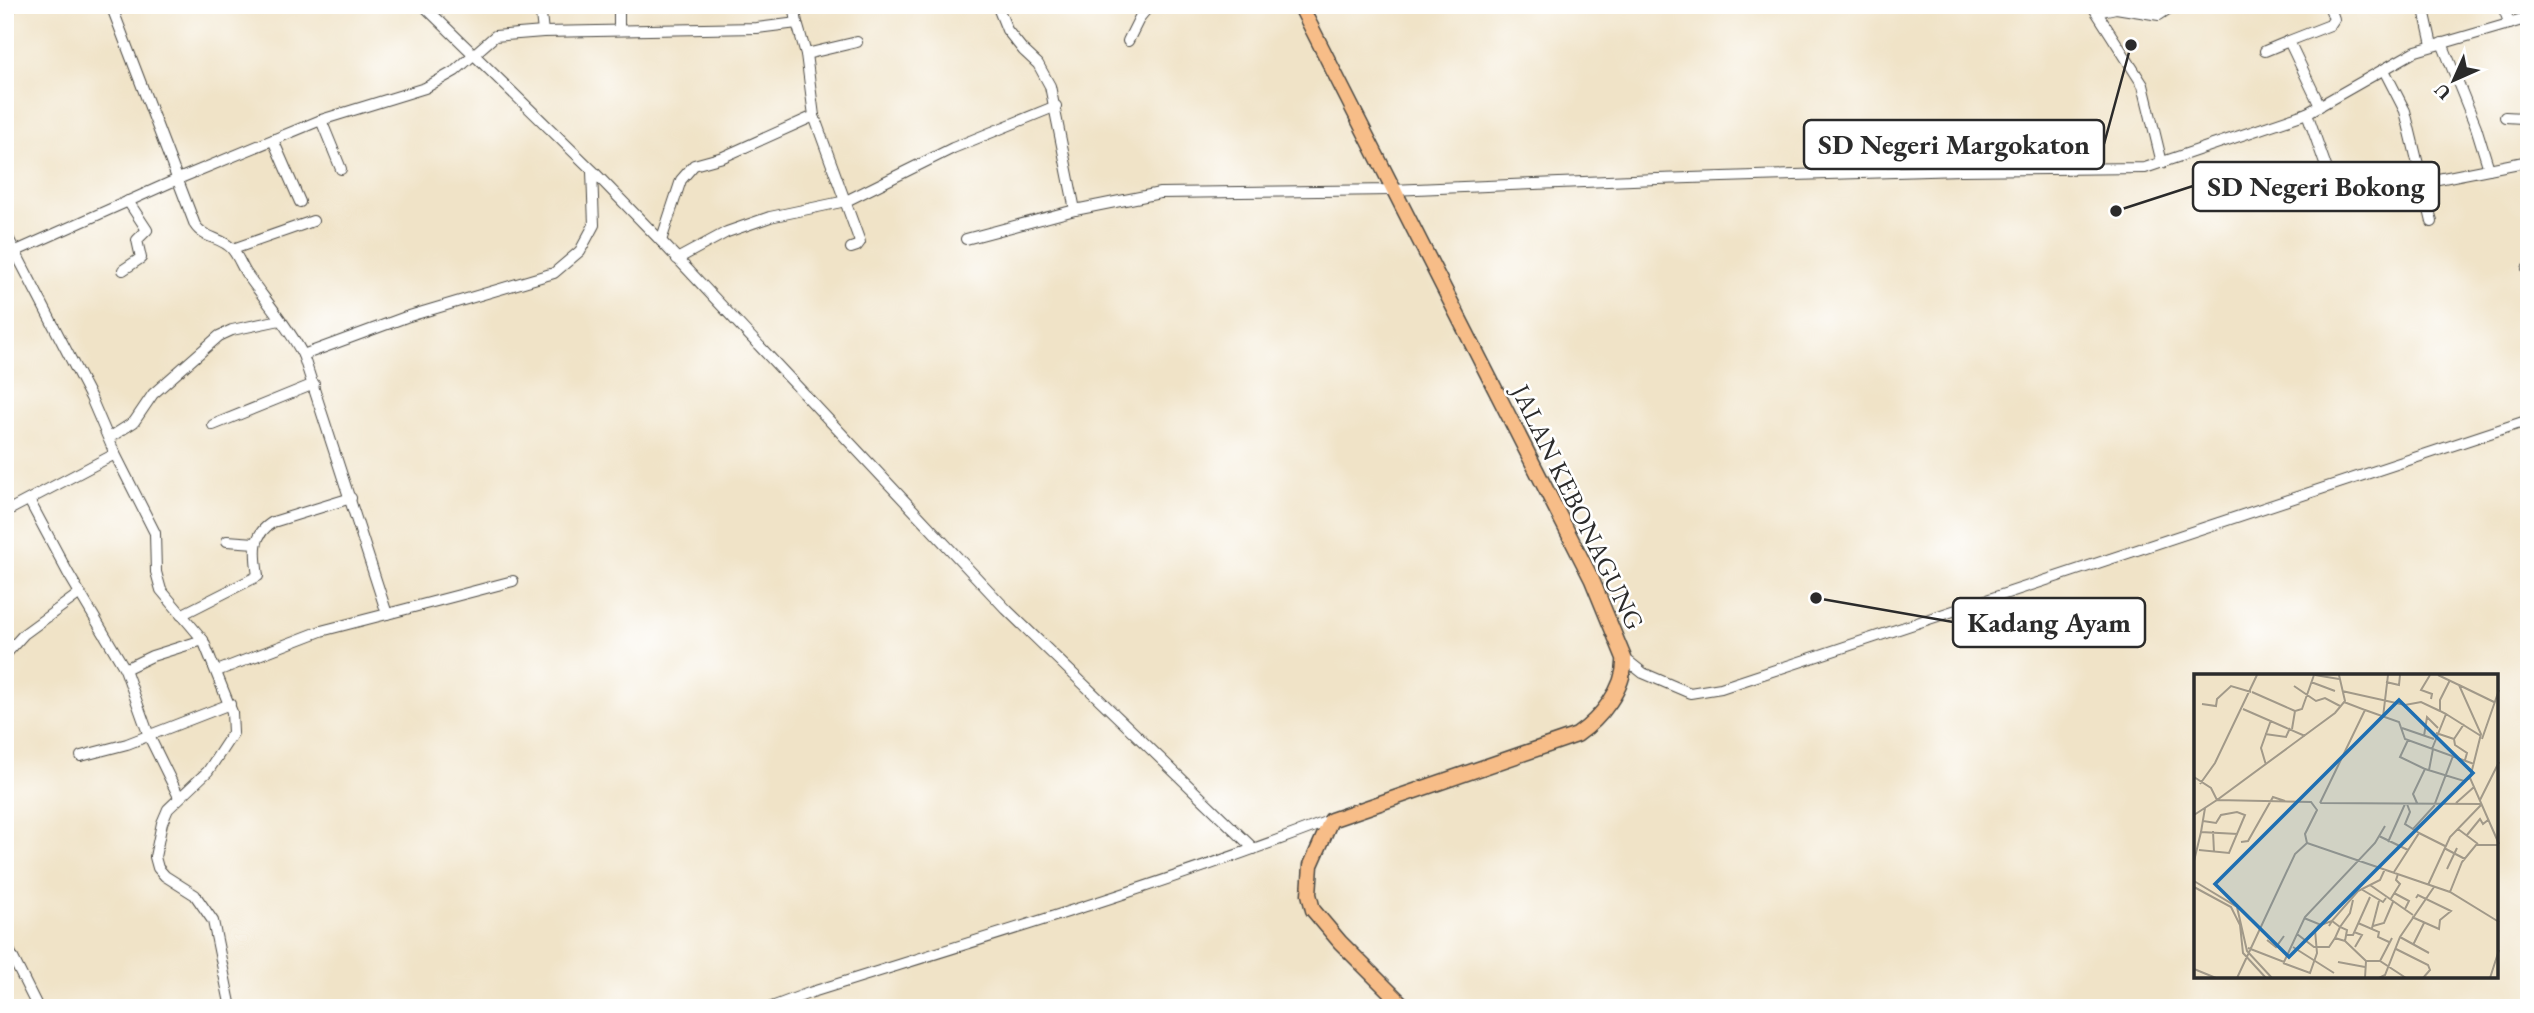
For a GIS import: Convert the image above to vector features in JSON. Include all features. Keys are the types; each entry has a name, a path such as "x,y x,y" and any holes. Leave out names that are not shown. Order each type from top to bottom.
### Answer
{"main road":[{"path":"5,9 12,5"},
{"name":"JALAN KEBONAGUNG","path":"1300,5 1592,580 1624,658 1625,667 1616,693 1593,723 1577,735 1331,820"},
{"path":"1331,820 1311,864 1309,894 1313,910 1340,942 1406,1008"}],"street":[{"path":"111,5 199,230 233,249 243,269 303,355 387,614"},
{"path":"423,5 661,241 1006,609 1254,849"},
{"path":"540,5 544,32"},
{"path":"619,5 619,30"},
{"path":"794,5 806,54 814,116 860,242 851,248"},
{"path":"997,5 1007,30 1038,64 1050,86 1075,210"},
{"path":"1128,41 1150,5"},
{"path":"2094,9 2116,8 2159,15 2174,5"},
{"path":"2265,51 2330,25 2333,19 2329,5"},
{"path":"2423,5 2437,44 2476,127 2489,169"},
{"path":"2502,5 2510,24"},
{"path":"2094,9 2143,85 2162,163"},
{"path":"966,239 1075,210 1160,193 1392,190 1961,170 2146,168 2307,113 2416,51 2529,18"},
{"path":"14,252 273,139 321,120 425,88 455,71 495,36 544,32 757,28 797,23"},
{"path":"2289,41 2320,106"},
{"path":"806,54 857,42"},
{"path":"2385,70 2405,111 2432,222"},
{"path":"677,259 727,232 770,217 846,201 953,148 1056,106"},
{"path":"2307,113 2330,178"},
{"path":"661,241 681,180 694,165 723,157 814,116"},
{"path":"2505,117 2523,118 2529,124"},
{"path":"321,120 341,169"},
{"path":"273,139 300,202"},
{"path":"2423,183 2529,161"},
{"path":"303,355 406,317 554,273 580,251 594,225 592,170"},
{"path":"124,270 141,258 137,240 147,230 128,201"},
{"path":"233,249 313,221"},
{"path":"5,232 91,398 115,454 157,538 158,582 169,602 203,640 230,704 234,721 233,733 208,771 168,808 155,857 164,876 195,895 214,921 230,1008"},
{"path":"109,438 134,422 153,394 219,336 232,330 280,320"},
{"path":"213,425 314,384"},
{"path":"1624,658 1643,673 1690,694 1721,688 2529,420"},
{"path":"5,512 115,454"},
{"path":"181,615 260,581 255,543 260,533 273,522 351,498"},
{"path":"29,500 125,669 149,736 179,797"},
{"path":"226,541 255,543"},
{"path":"217,671 321,631 513,581"},
{"path":"5,655 31,628 80,593"},
{"path":"125,669 152,656 203,640"},
{"path":"81,756 127,744 230,704"},
{"path":"769,1008 808,993 1059,915 1331,820"},
{"path":"5,942 38,1008"}],"place":[{"name":"SD Negeri Margokaton","path":"2131,45"},
{"name":"SD Negeri Bokong","path":"2116,211"},
{"name":"Kadang Ayam","path":"1816,598"}]}
